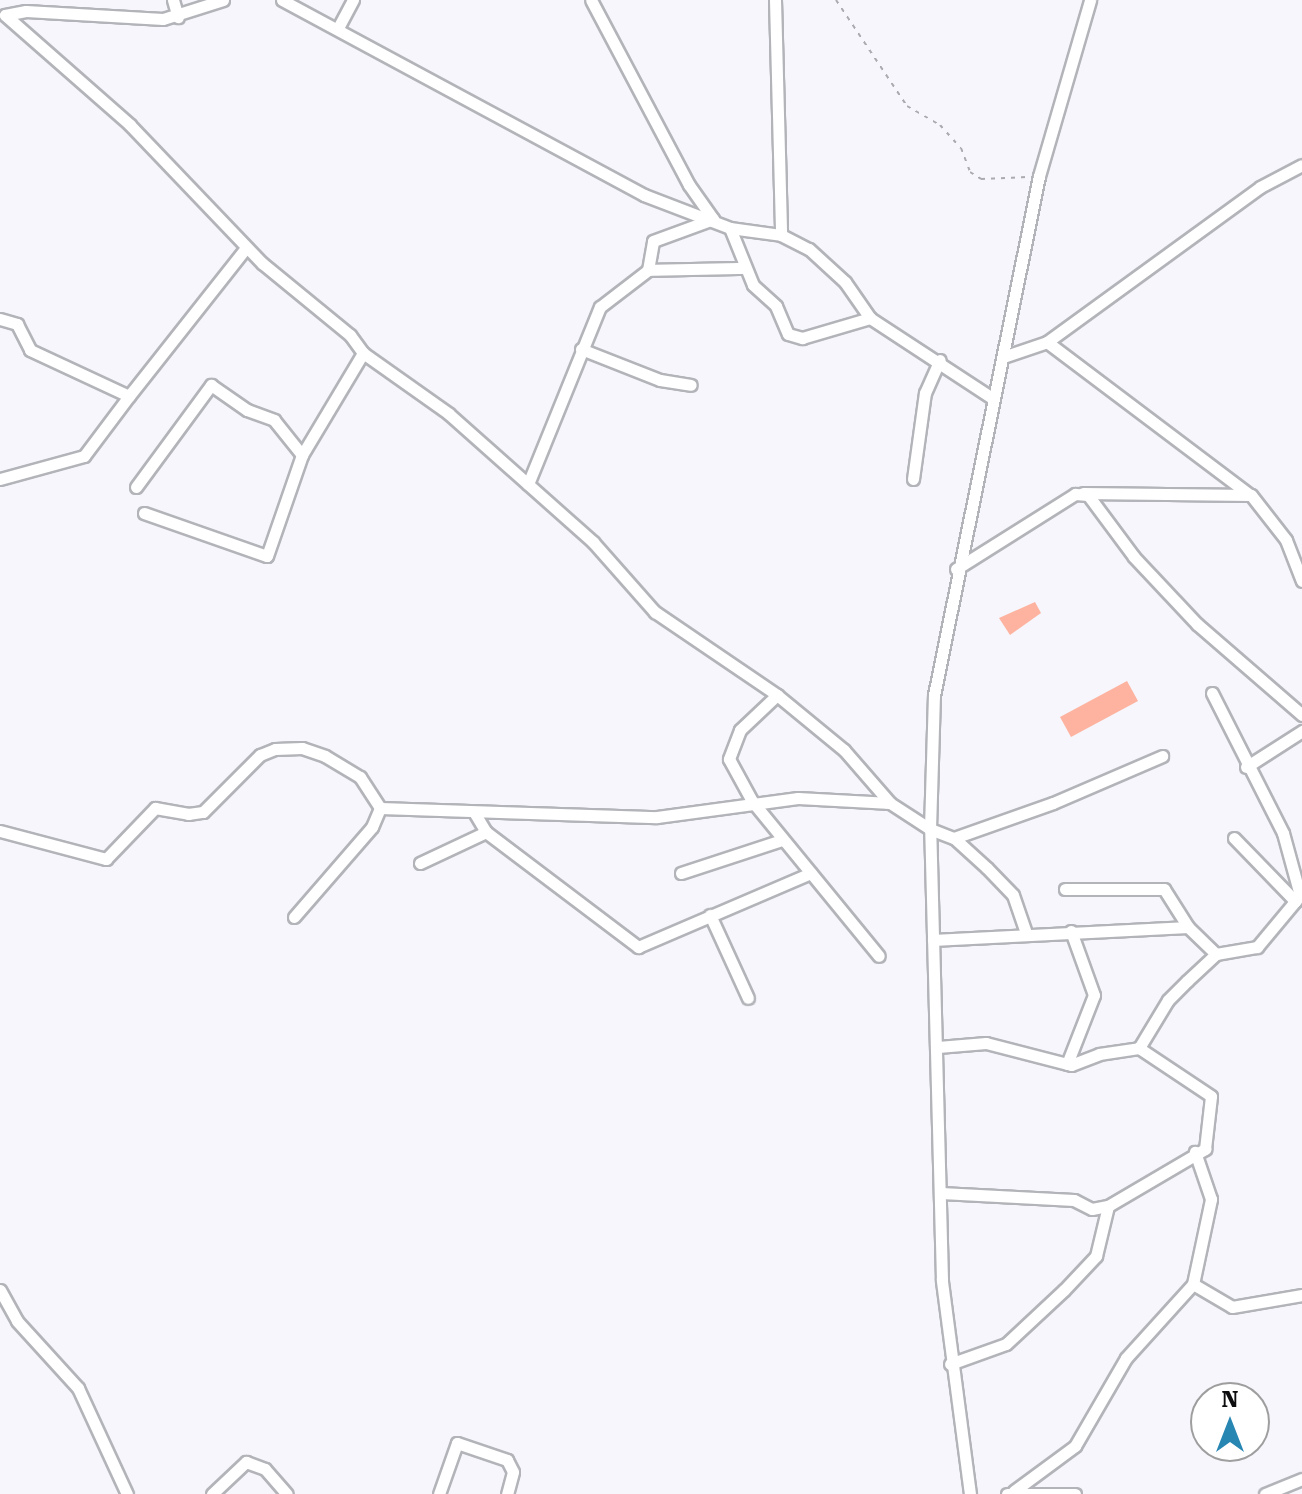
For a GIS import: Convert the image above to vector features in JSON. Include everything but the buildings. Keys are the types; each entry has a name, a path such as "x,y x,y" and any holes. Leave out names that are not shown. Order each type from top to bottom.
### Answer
{"street":[{"path":"2,16 6,0"},
{"path":"173,0 178,17"},
{"path":"2,16 26,11 136,21 178,17 223,0"},
{"path":"282,0 644,195 730,228 781,235 809,249 845,282 870,318 901,342 940,360 994,399"},
{"path":"338,28 353,0"},
{"path":"591,0 689,185 713,219"},
{"path":"775,0 781,235"},
{"path":"970,1494 950,1364 941,1193 930,829 934,695 956,569 1039,176 1090,0"},
{"path":"2,16 130,125 246,248 350,335 363,353 449,414 593,542 655,612 777,695 844,750 890,803 930,829 954,838 1013,895 1026,933"},
{"path":"1003,357 1047,342 1260,187 1302,165"},
{"path":"648,270 653,241 713,219"},
{"path":"730,228 745,268 796,338 870,318"},
{"path":"0,479 84,456 246,248"},
{"path":"528,484 600,307 648,270 745,268"},
{"path":"0,319 17,324 30,350 129,396"},
{"path":"1047,342 1251,495 1286,540 1302,581"},
{"path":"581,349 660,380 691,385"},
{"path":"144,513 267,556 302,455 363,353"},
{"path":"913,479 925,393 940,360"},
{"path":"136,487 211,385 247,410 274,420 302,455"},
{"path":"956,569 1082,493 1251,495"},
{"path":"1082,493 1197,624 1272,693 1296,701 1302,715"},
{"path":"1212,693 1246,767 1283,833 1299,896"},
{"path":"777,695 731,746 729,759 752,801 879,956"},
{"path":"1246,767 1302,731"},
{"path":"0,831 106,859 155,808 203,812 260,755 275,749 302,748 325,756 360,777 380,808"},
{"path":"954,838 1053,803 1162,756"},
{"path":"380,808 669,817 752,801 890,803"},
{"path":"294,917 372,827 380,808"},
{"path":"474,812 486,832 633,945 811,873"},
{"path":"420,863 486,832"},
{"path":"1234,838 1299,896"},
{"path":"681,873 782,840"},
{"path":"1065,889 1159,887 1169,893 1188,927 1216,954"},
{"path":"1139,1048 1168,1000 1216,954 1257,947 1299,896"},
{"path":"710,915 748,998"},
{"path":"933,940 1188,927"},
{"path":"1067,1064 1094,995 1071,931"},
{"path":"938,1047 1001,1045 1067,1064 1139,1048 1211,1096 1206,1147 1108,1206 1092,1209 1074,1200 941,1193"},
{"path":"1011,1492 1075,1446 1126,1358 1193,1284 1211,1199 1195,1152"},
{"path":"950,1364 1006,1344 1064,1290 1096,1256 1108,1206"},
{"path":"1193,1284 1232,1307 1302,1295"},
{"path":"0,1290 17,1321 78,1388 127,1494"},
{"path":"439,1494 457,1443 507,1460 513,1472 507,1494"},
{"path":"212,1494 249,1462 265,1469 287,1494"},
{"path":"1265,1494 1302,1479"},
{"path":"1011,1492 1075,1494"}],"path":[{"path":"836,0 907,106 940,125 961,148 970,172 981,179 1039,176"}]}
